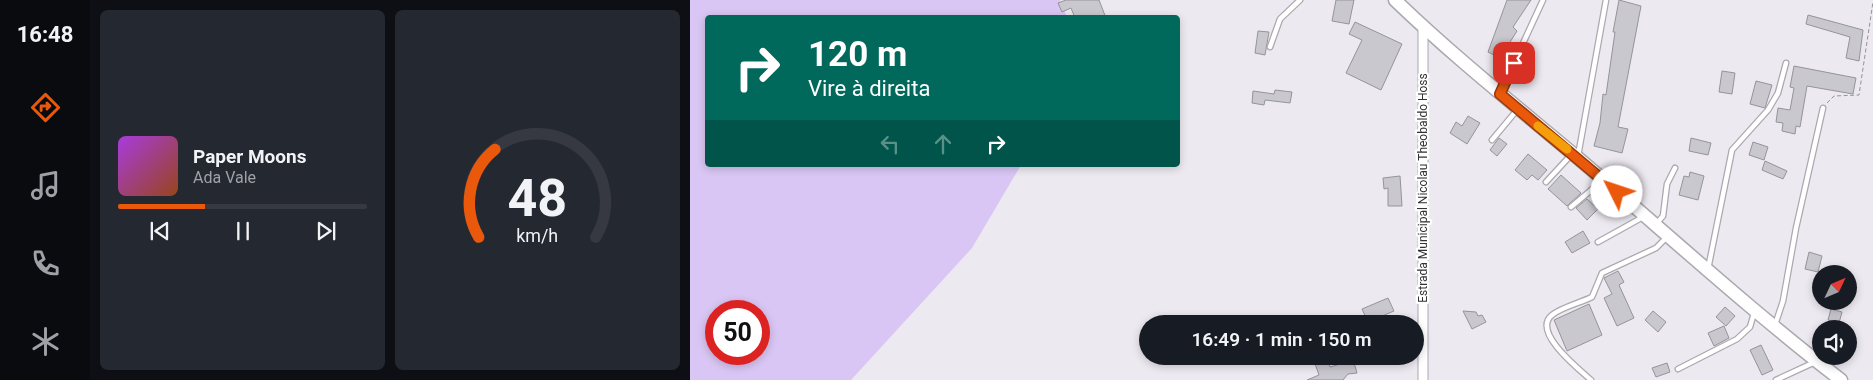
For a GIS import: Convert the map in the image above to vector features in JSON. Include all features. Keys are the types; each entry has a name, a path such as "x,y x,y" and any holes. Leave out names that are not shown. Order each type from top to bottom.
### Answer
{"main road":[{"path":"1395,0 1500,94 1575,156 1773,328 1812,358"},
{"path":"1821,365 1841,380"}],"street":[{"name":"Estrada Municipal Nicolau Theobaldo Hoss","path":"1423,27 1423,380"}],"lane":[{"path":"1270,47 1280,19 1300,0"},
{"path":"1500,94 1543,0"},
{"path":"1546,182 1575,156 1606,0"},
{"path":"1707,271 1732,150 1768,110 1778,93 1786,63"},
{"path":"1773,328 1783,301 1796,228 1823,108"},
{"path":"1492,140 1518,109"},
{"path":"1655,225 1663,216 1667,184 1675,168"},
{"path":"1571,207 1603,180"},
{"path":"1598,242 1644,216"},
{"path":"1591,380 1560,354 1549,332 1548,322 1552,315 1592,298 1602,272 1656,248 1667,236"},
{"path":"1678,369 1737,339 1750,327 1755,312"},
{"path":"1776,380 1812,363"}],"path":[{"path":"1823,108 1834,96 1859,95 1873,2"}],"shaded area":[{"path":"690,0 1060,0 1066,15 705,15 705,167 1020,167 972,248 851,380 690,380"}],"building":[{"path":"1066,0 1099,0 1105,15 1074,15 1071,8 1062,12 1058,3"},
{"path":"1336,0 1354,0 1349,24 1332,21"},
{"path":"1507,0 1531,0 1513,27 1517,31 1500,58 1488,52"},
{"path":"1619,0 1641,6 1618,127 1628,129 1622,153 1594,146 1600,123 1603,94 1606,95 1615,32 1613,32"},
{"path":"1808,15 1863,30 1859,61 1846,58 1850,37 1806,24"},
{"path":"1355,22 1402,44 1381,90 1346,73 1362,40 1349,34"},
{"path":"1258,31 1269,32 1265,55 1255,53"},
{"path":"1794,66 1856,78 1853,94 1807,86 1800,127 1796,126 1795,134 1782,131 1783,123 1776,122 1778,108 1790,110 1794,88 1790,87"},
{"path":"1722,71 1735,73 1732,94 1719,92"},
{"path":"1756,81 1772,85 1765,108 1750,104"},
{"path":"1275,90 1292,92 1290,103 1265,100 1264,105 1252,103 1253,91 1274,94"},
{"path":"1468,116 1480,123 1467,144 1450,133 1456,122 1462,126"},
{"path":"1499,138 1507,144 1497,156 1490,150"},
{"path":"1691,138 1711,143 1708,155 1689,151"},
{"path":"1753,142 1768,147 1764,160 1749,155"},
{"path":"1528,154 1547,170 1538,180 1532,175 1527,180 1515,170"},
{"path":"1765,161 1787,171 1783,179 1762,170"},
{"path":"1690,172 1704,176 1698,200 1679,195 1684,176 1689,177"},
{"path":"1561,175 1581,193 1567,206 1548,189"},
{"path":"1400,176 1402,206 1388,206 1388,188 1384,189 1383,178"},
{"path":"1587,199 1598,209 1587,220 1576,208"},
{"path":"1583,231 1590,243 1572,253 1565,242"},
{"path":"1809,252 1822,256 1820,265 1812,265 1812,271 1805,269"},
{"path":"1618,271 1624,282 1619,285 1634,318 1617,326 1604,298 1612,294 1604,278"},
{"path":"1388,298 1394,311 1385,315 1365,315 1362,309"},
{"path":"1589,304 1602,335 1567,351 1554,320"},
{"path":"1725,307 1735,316 1726,326 1716,317"},
{"path":"1831,310 1842,312 1840,320 1828,320"},
{"path":"1463,311 1476,312 1478,316 1482,315 1486,322 1472,329"},
{"path":"1653,311 1666,322 1658,332 1645,320"},
{"path":"1724,326 1729,338 1714,346 1708,333"},
{"path":"1761,345 1773,370 1762,375 1750,350"},
{"path":"1667,363 1670,372 1656,377 1652,368"},
{"path":"1315,365 1329,365 1330,367 1355,365 1357,373 1348,374 1343,380 1307,380 1319,375"}],"slow traffic":[{"path":"1538,126 1567,149"}],"route":[{"path":"1514,63 1500,94 1617,192"}]}
